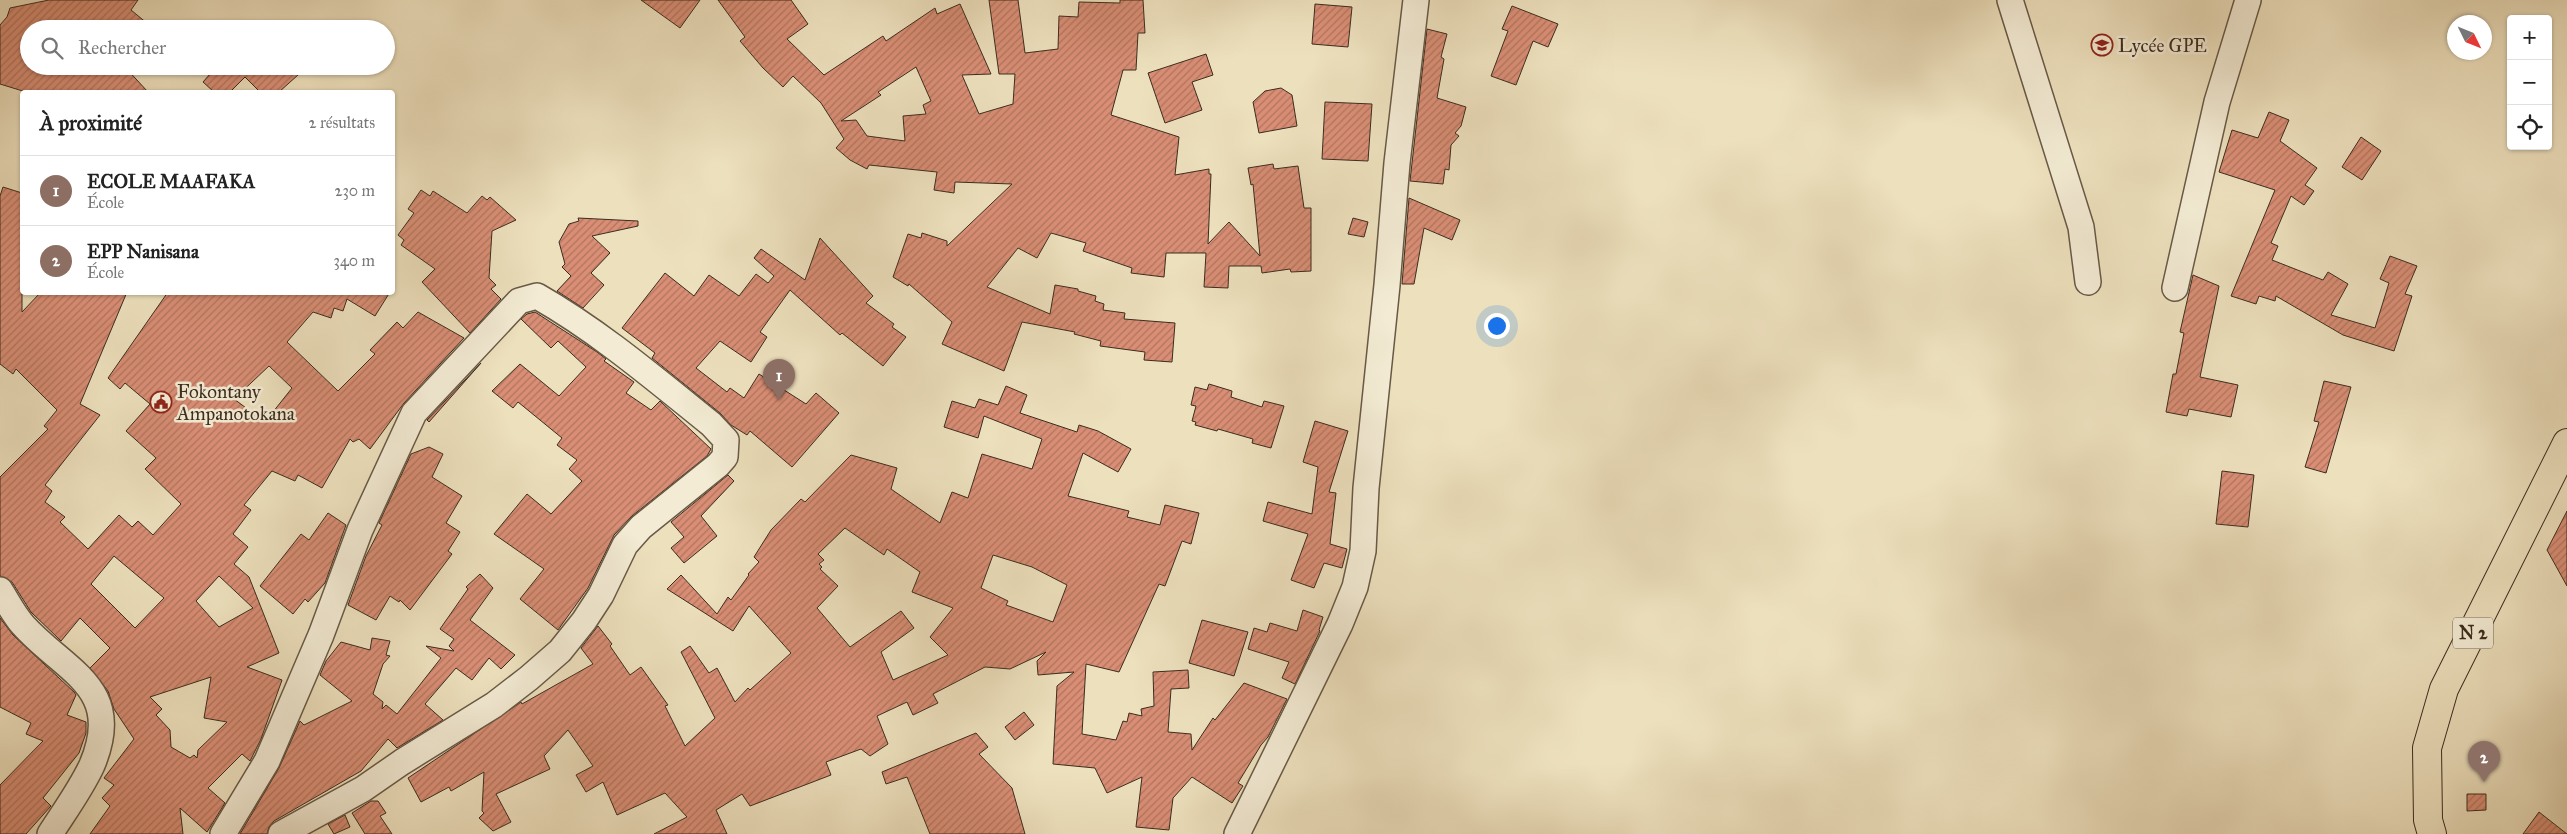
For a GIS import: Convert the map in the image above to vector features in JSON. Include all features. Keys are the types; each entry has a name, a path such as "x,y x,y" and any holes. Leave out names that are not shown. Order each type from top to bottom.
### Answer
{"main road":[{"name":"N 2","path":"2432,834 2428,820 2427,748 2444,689 2567,443"}],"street":[{"path":"1237,834 1340,624 1355,587 1363,551 1366,488 1387,284 1397,163 1416,0"},
{"path":"2010,0 2081,228 2088,282"},
{"path":"2174,288 2217,102 2248,0"},
{"path":"223,834 267,761 321,635 360,530 414,413 519,302 537,296 554,304 592,328 711,424 726,440 725,456 718,465 641,527 625,545 601,595 584,621 560,651 529,678 494,705 402,762 363,789 281,834"},
{"path":"0,590 23,625 79,675 93,691 100,705 99,740 92,765 50,834"}],"building":[{"path":"49,0 138,0 131,10 143,20 20,20 20,75 132,75 146,90 20,90 0,84 0,25 7,17 10,8"},
{"path":"641,0 700,0 680,28"},
{"path":"718,0 791,0 808,24 787,39 824,75 883,36 886,41 935,8 937,14 960,4 991,74 962,75 979,114 1013,104 1015,74 999,74 989,0 1018,0 1025,53 1058,49 1059,16 1078,17 1079,2 1120,3 1120,0 1143,0 1145,33 1138,33 1136,70 1123,70 1111,115 1179,137 1175,175 1209,169 1209,174 1211,174 1208,244 1229,222 1260,256 1253,184 1251,185 1248,168 1273,164 1274,169 1298,166 1304,208 1311,208 1311,271 1291,272 1290,269 1262,273 1261,266 1229,266 1228,288 1204,287 1206,253 1166,253 1164,277 1131,273 1132,268 1083,251 1086,243 1051,233 1037,258 1018,248 987,287 1050,314 1055,285 1078,289 1078,291 1096,296 1095,301 1104,304 1103,310 1125,313 1124,319 1175,323 1172,362 1144,360 1145,352 1100,346 1101,341 1074,334 1075,332 1022,322 1004,371 942,344 952,322 909,284 908,286 893,277 908,234 921,238 922,233 947,241 947,246 1012,184 955,182 954,193 934,190 937,172 869,165 867,169 850,160 836,148 844,139 821,103 793,76 783,87 763,68 740,41 745,37","holes":["916,67 931,101 923,105 926,114 903,116 905,141 867,136 856,120 841,121 881,95 878,92"]},
{"path":"1315,4 1352,7 1348,47 1312,44"},
{"path":"1512,6 1558,24 1548,47 1533,41 1516,85 1491,76 1508,31 1502,29"},
{"path":"1427,29 1447,34 1441,57 1444,59 1437,98 1466,107 1461,126 1455,133 1459,136 1451,145 1449,170 1445,169 1443,184 1410,181"},
{"path":"1206,54 1213,75 1192,82 1202,110 1165,123 1148,73"},
{"path":"209,75 298,75 281,90 258,90 245,77 232,90 212,90 203,82"},
{"path":"1281,88 1292,95 1297,126 1259,133 1253,102 1265,91"},
{"path":"1325,102 1372,104 1368,161 1322,159"},
{"path":"2269,112 2289,120 2280,141 2317,168 2305,185 2314,191 2304,205 2291,196 2271,243 2278,246 2272,260 2323,280 2328,272 2348,284 2331,315 2375,328 2389,283 2380,279 2390,256 2417,266 2405,294 2412,296 2394,351 2343,335 2276,296 2275,301 2259,296 2256,304 2231,296 2275,190 2219,172 2232,130 2258,138"},
{"path":"2361,137 2381,151 2362,180 2342,167"},
{"path":"3,187 20,192 20,295 22,295 22,312 38,295 126,295 80,404 100,415 45,485 52,491 45,502 65,517 60,522 88,549 119,515 132,527 138,521 153,535 181,504 145,469 156,458 126,431 150,404 125,383 120,389 108,378 166,295 388,295 375,316 347,299 343,311 334,308 331,318 313,312 287,342 338,391 375,354 370,350 397,322 403,328 418,312 464,338 404,403 370,449 359,439 353,442 350,439 322,488 298,475 295,481 272,471 244,505 251,510 233,534 248,547 234,564 249,577 279,653 247,667 282,680 261,739 250,761 242,754 208,788 225,803 207,832 180,808 183,834 90,834 110,806 102,798 114,785 104,778 134,739 114,709 108,691 90,668 110,648 80,618 61,641 31,612 12,582 0,576 0,477 48,429 44,426 57,410 16,369 13,374 0,364 0,196","holes":["269,366 292,388 265,422 234,399","114,556 164,598 135,628 91,584","219,576 253,608 219,627 196,601","211,677 204,718 227,722 198,750 197,758 194,755 190,758 171,747 170,730 156,715 162,709 150,697"]},
{"path":"421,190 430,196 433,191 467,213 482,196 487,200 490,197 516,220 492,231 489,278 496,285 491,289 501,299 470,333 422,282 435,269 401,245 404,240 398,235 414,213 408,209"},
{"path":"1409,198 1460,220 1452,240 1424,228 1414,284 1402,284"},
{"path":"578,218 638,221 638,226 592,236 610,253 591,273 604,285 583,308 557,291 571,276 562,267 565,264 559,242 569,224 579,221"},
{"path":"1353,218 1368,222 1364,237 1348,234"},
{"path":"820,238 873,296 866,303 894,324 892,327 906,337 883,366 842,333 840,335 790,290 760,332 767,337 751,362 720,341 696,368 727,392 730,388 744,398 759,374 806,404 816,393 839,413 792,467 750,431 747,435 731,425 720,413 652,358 655,353 622,328 665,273 694,296 709,275 739,296 756,274 768,283 774,276 754,258 761,249 805,280"},
{"path":"2193,275 2219,286 2200,377 2238,385 2231,417 2189,409 2187,416 2166,412 2173,374 2176,374 2184,333 2180,332"},
{"path":"535,312 597,352 606,359 604,361 634,382 626,393 651,410 660,401 711,449 707,456 632,516 614,535 588,588 558,630 520,599 544,569 494,534 527,494 551,514 582,481 569,469 577,460 557,445 562,438 518,402 513,408 492,391 520,364 559,396 586,367 558,341 551,348 521,319 527,314"},
{"path":"481,363 429,422 427,420"},
{"path":"2324,381 2351,387 2326,473 2305,467 2319,422 2314,421"},
{"path":"1209,384 1232,391 1231,397 1262,407 1264,401 1284,406 1271,448 1252,443 1253,439 1218,429 1217,431 1195,425 1196,422 1192,421 1196,406 1191,405 1195,387 1207,390"},
{"path":"1006,386 1027,395 1020,413 1077,432 1079,425 1098,431 1131,449 1118,472 1083,453 1068,496 1129,511 1127,517 1160,525 1165,505 1199,513 1191,544 1182,541 1165,586 1159,584 1119,672 1086,664 1082,734 1116,740 1123,721 1127,722 1129,713 1142,716 1141,709 1154,706 1153,672 1188,670 1189,688 1171,689 1168,732 1191,734 1192,750 1213,718 1215,720 1244,683 1287,699 1268,737 1238,783 1243,786 1232,803 1192,777 1173,798 1169,830 1136,827 1142,777 1107,793 1095,768 1053,764 1057,686 1074,672 1038,675 1037,661 1046,652 1010,669 985,667 933,694 938,703 913,715 907,702 877,716 888,744 870,756 861,749 826,762 831,775 750,806 742,794 716,810 727,834 654,834 687,817 665,793 617,815 603,782 586,792 576,775 593,766 568,730 544,756 550,769 496,794 511,822 493,831 479,818 484,813 482,811 484,772 451,791 449,787 421,802 408,778 521,702 522,704 593,664 581,648 598,626 612,644 610,646 630,675 641,667 668,705 665,706 685,746 715,718 681,652 690,646 709,673 717,668 735,702 748,688 750,690 791,653 749,606 733,631 667,589 681,575 717,614 728,597 731,600 748,574 759,562 754,557 771,530 801,499 805,502 851,455 897,468 891,489 940,523 952,492 968,498 982,454 1032,469 1042,439 984,416 978,438 944,427 952,401 975,408 979,399 998,405","holes":["845,528 884,555 887,549 920,572 912,592 953,608 930,637 948,655 893,680 881,652 914,628 901,611 850,647 817,608 838,586 820,569 822,567 819,564 824,560 818,554","993,555 1032,567 1067,585 1053,622 1006,605 1008,601 981,588"]},
{"path":"1315,421 1348,431 1329,492 1336,493 1330,544 1347,549 1342,568 1324,563 1314,588 1291,580 1308,534 1263,521 1268,502 1312,514 1318,467 1303,462"},
{"path":"429,447 443,454 432,477 462,496 446,523 460,532 448,551 452,554 410,610 400,600 399,602 390,596 376,620 348,605 366,556 382,525 379,523 411,454"},
{"path":"2222,471 2254,475 2248,527 2216,524"},
{"path":"728,475 734,481 701,516 717,536 684,563 671,548 684,537 671,522"},
{"path":"2567,511 2567,586 2547,550"},
{"path":"328,513 346,525 325,583 308,602 305,599 293,614 260,586 301,534 309,540"},
{"path":"480,574 493,588 470,620 515,655 501,669 489,658 472,680 456,668 425,704 443,720 397,748 388,739 361,771 274,821 269,827 267,834 240,834 279,768 300,721 304,725 352,701 320,675 326,661 341,642 370,650 372,638 390,641 386,655 390,656 383,664 373,694 383,702 382,709 386,705 397,714 441,658 426,646 454,651 449,646 454,639 440,629 468,589 466,587"},
{"path":"1303,610 1323,617 1320,631 1295,684 1282,678 1289,662 1248,649 1254,628 1267,632 1270,623 1297,631"},
{"path":"0,618 13,635 74,692 76,695 67,715 86,722 86,733 79,753 43,798 51,806 26,834 0,834 0,785 43,741 26,734 31,723 0,707"},
{"path":"1202,620 1248,632 1234,676 1189,663"},
{"path":"1024,712 1034,725 1015,740 1005,727"},
{"path":"976,733 988,747 979,754 1012,788 1025,834 930,834 907,777 886,784 882,772"},
{"path":"2467,794 2486,794 2486,810 2467,811"},
{"path":"371,801 378,801 386,813 380,816 392,834 365,834 352,813"},
{"path":"2539,812 2567,834 2523,834"},
{"path":"345,815 350,827 334,834 328,824"}],"place":[{"name":"Lycée GPE","path":"2102,45"},
{"name":"ECOLE MAAFAKA","path":"779,400"},
{"name":"Fokontany Ampanotokana","path":"161,402"},
{"name":"EPP Nanisana","path":"2484,782"}]}
